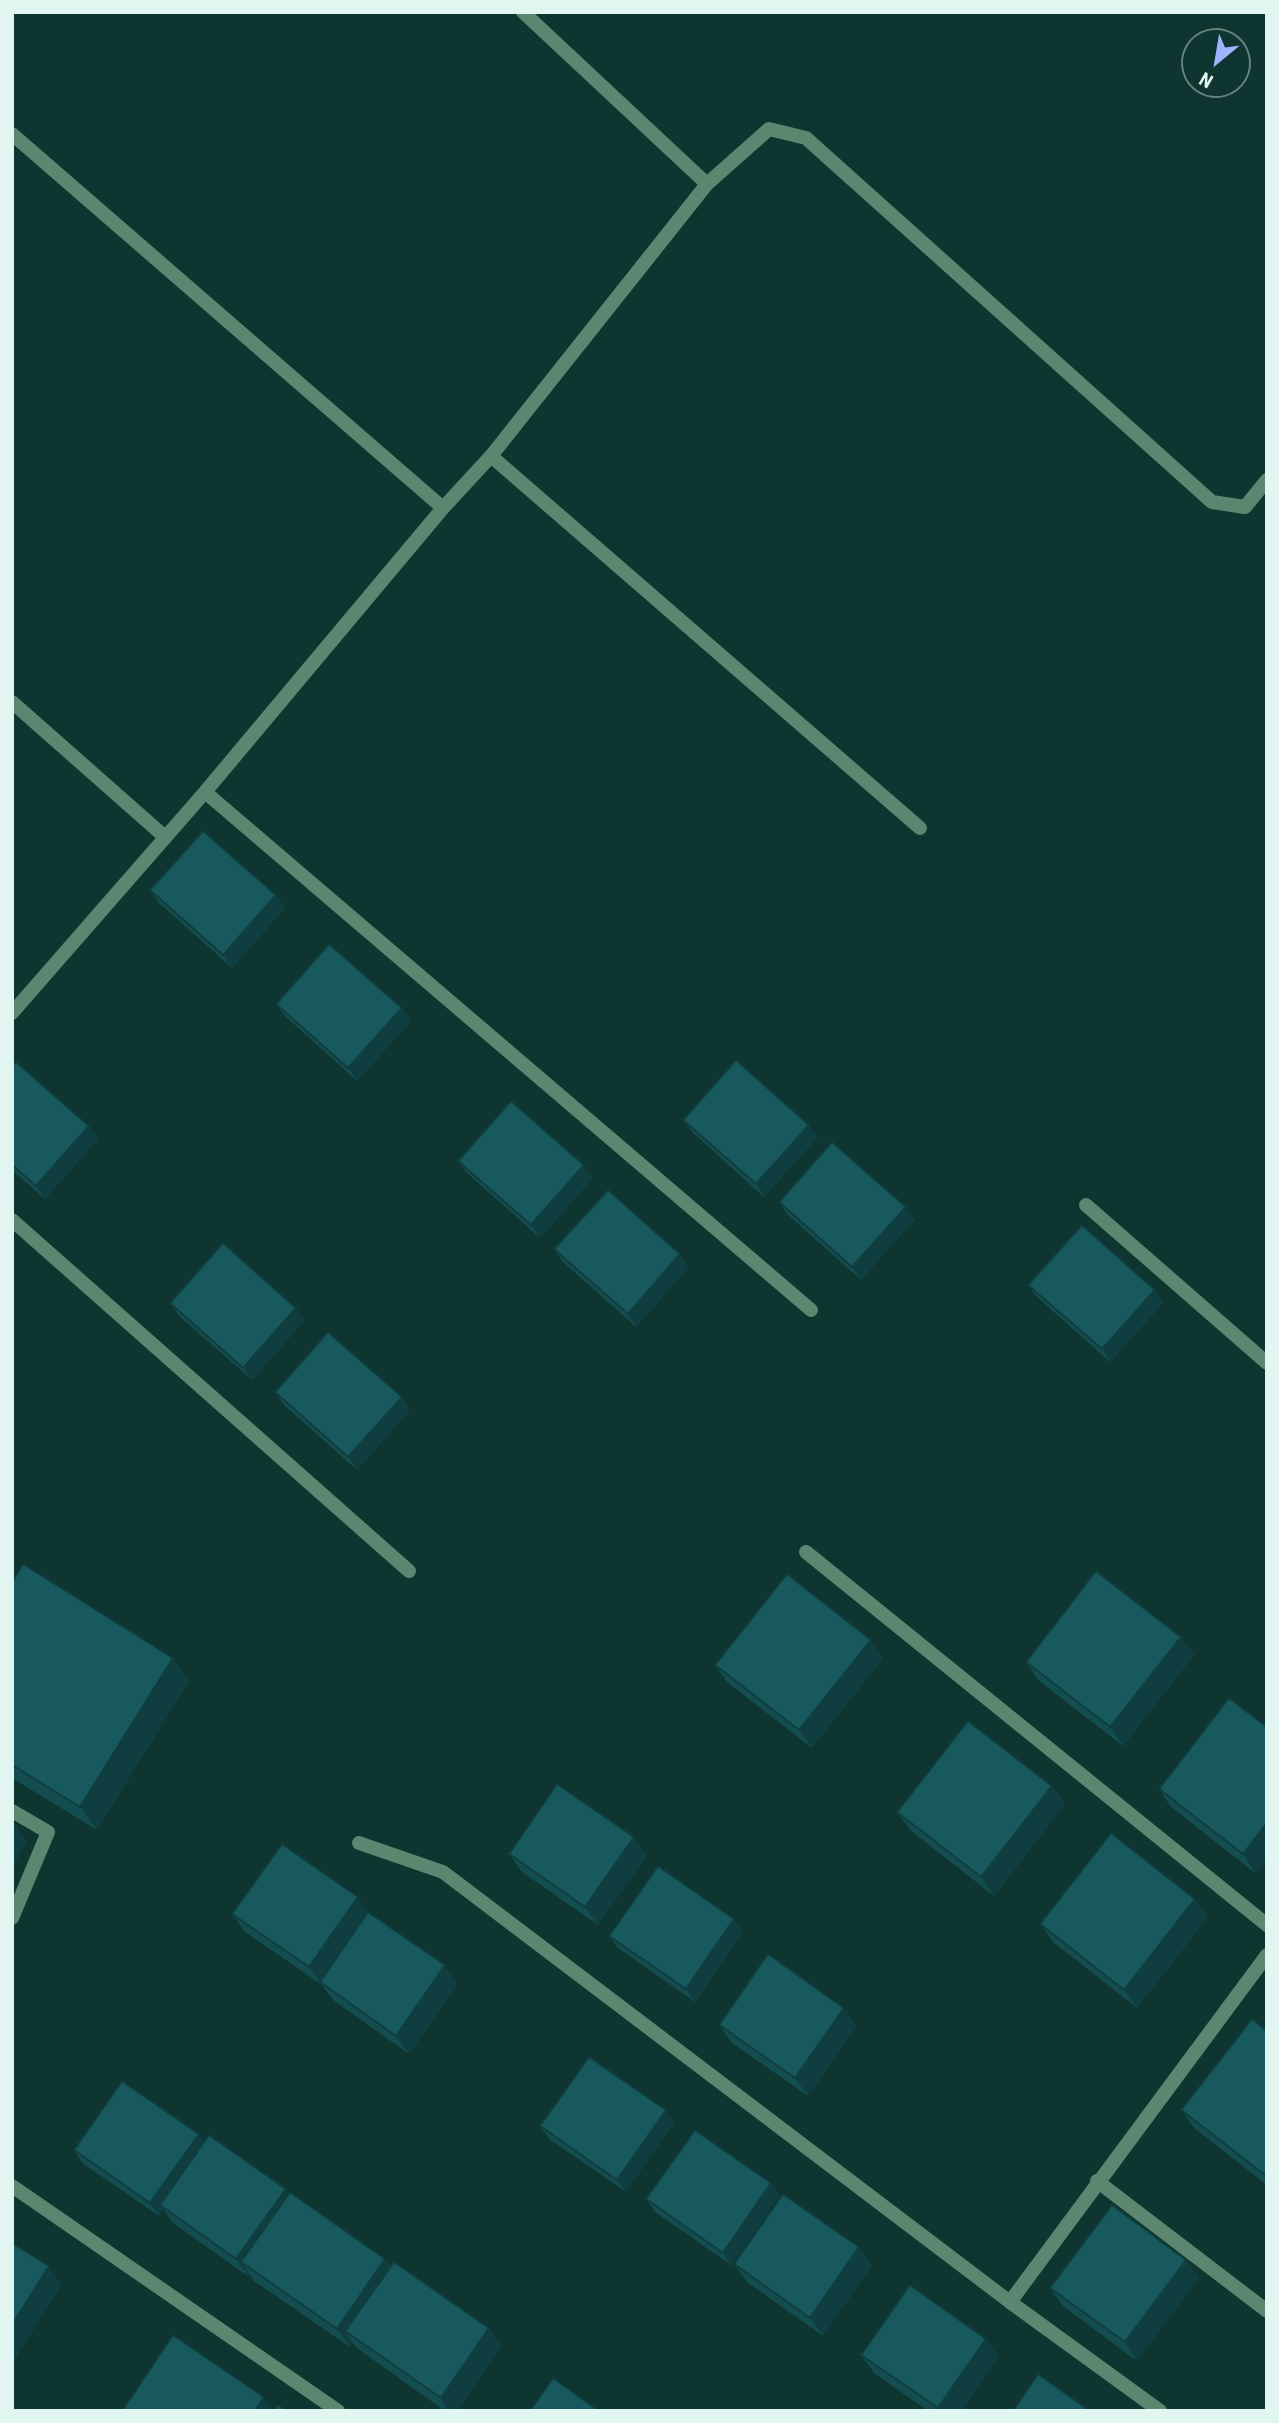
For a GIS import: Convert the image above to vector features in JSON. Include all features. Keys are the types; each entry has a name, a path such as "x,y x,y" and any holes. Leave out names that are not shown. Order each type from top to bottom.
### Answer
{"street":[{"path":"523,12 707,184"},
{"path":"12,1013 205,792 443,508 491,456 707,184 769,129 806,138 1212,502 1245,507 1267,480"},
{"path":"12,134 443,508"},
{"path":"491,456 920,828"},
{"path":"12,702 165,837"},
{"path":"205,792 811,1310"},
{"path":"1086,1205 1267,1363"},
{"path":"12,1220 409,1571"},
{"path":"806,1552 1267,1925"},
{"path":"12,1811 48,1832 12,1918"},
{"path":"359,1843 443,1872 1010,2302 1160,2411"},
{"path":"1010,2302 1097,2181 1267,1955"},
{"path":"1097,2181 1267,2311"},
{"path":"12,2186 338,2411"}],"building":[{"path":"203,831 276,895 223,955 150,890"},
{"path":"329,944 402,1008 348,1068 276,1004"},
{"path":"736,1060 809,1125 756,1184 683,1120"},
{"path":"16,1062 89,1126 36,1186 12,1165 12,1066"},
{"path":"511,1101 584,1165 531,1225 458,1161"},
{"path":"832,1142 906,1207 852,1267 779,1202"},
{"path":"608,1190 680,1254 628,1314 554,1249"},
{"path":"1082,1225 1155,1290 1102,1349 1028,1285"},
{"path":"223,1243 296,1308 243,1368 170,1303"},
{"path":"328,1332 402,1397 348,1457 275,1392"},
{"path":"23,1564 173,1658 80,1807 12,1765 12,1582"},
{"path":"1096,1571 1181,1637 1110,1727 1026,1662"},
{"path":"787,1574 871,1640 799,1730 715,1665"},
{"path":"1229,1698 1267,1727 1267,1823 1243,1854 1159,1789"},
{"path":"968,1721 1052,1786 981,1877 897,1812"},
{"path":"557,1784 634,1837 585,1907 509,1854"},
{"path":"1111,1833 1195,1899 1124,1990 1040,1924"},
{"path":"282,1844 358,1897 309,1967 232,1914"},
{"path":"658,1866 734,1919 686,1989 609,1936"},
{"path":"368,1912 445,1965 396,2036 320,1982"},
{"path":"768,1954 844,2008 795,2078 719,2025"},
{"path":"1252,2019 1267,2031 1265,2175 1181,2110"},
{"path":"589,2057 666,2110 617,2180 540,2126"},
{"path":"122,2081 199,2134 150,2203 74,2150"},
{"path":"695,2130 771,2183 723,2253 646,2199"},
{"path":"209,2135 286,2189 236,2259 160,2205"},
{"path":"290,2192 385,2259 337,2329 241,2262"},
{"path":"783,2194 859,2247 810,2318 734,2264"},
{"path":"1112,2205 1186,2260 1125,2342 1050,2288"},
{"path":"12,2243 49,2266 12,2325"},
{"path":"394,2262 489,2328 441,2398 345,2331"},
{"path":"910,2285 986,2339 938,2408 861,2355"},
{"path":"173,2335 264,2397 255,2411 122,2411"},
{"path":"1038,2374 1090,2411 1013,2411"},
{"path":"553,2378 599,2411 530,2411"},
{"path":"278,2405 287,2411 274,2411"}]}
